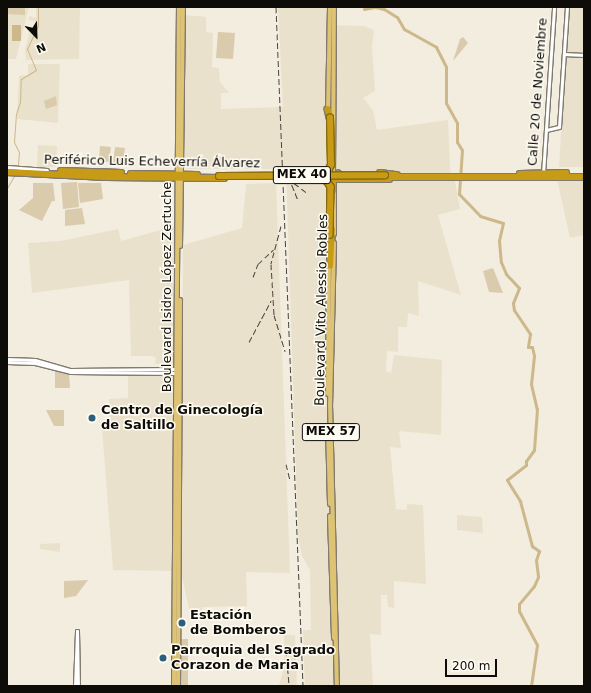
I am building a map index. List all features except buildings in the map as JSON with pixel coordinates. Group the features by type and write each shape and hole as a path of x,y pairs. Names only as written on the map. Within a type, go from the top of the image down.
{"highway":[{"path":"327,170 326,173 331,166 330,118 328,109"},
{"name":"Periférico Luis Echeverría Álvarez","path":"7,171 48,172 76,176 106,177 218,177 327,170 403,178 455,176"},
{"path":"327,170 340,176 403,178"},
{"path":"327,170 333,178 330,268"},
{"path":"327,170 328,181 331,187 330,268"},
{"name":"Periférico Luis Echeverría Álvarez","path":"48,172 58,171 179,177"},
{"path":"58,171 76,176"},
{"name":"Periférico Luis Echeverría Álvarez","path":"543,176 584,173"},
{"path":"106,177 120,174"},
{"path":"333,178 340,176 397,175"},
{"name":"Periférico Luis Echeverría Álvarez","path":"385,176 584,177"}],"main road":[{"name":"Boulevard Isidro López Zertuche","path":"174,686 179,371 179,7"},
{"name":"Boulevard Isidro López Zertuche","path":"179,177 183,7"},
{"name":"Boulevard Vito Alessio Robles","path":"330,7 327,170 330,268 329,356 331,508 336,686"},
{"name":"Boulevard Vito Alessio Robles","path":"327,170 335,51 334,7"},
{"path":"330,21 334,34"},
{"path":"329,35 332,36 335,51 329,51"},
{"name":"Boulevard Vito Alessio Robles","path":"329,356 333,178"},
{"name":"Boulevard Isidro López Zertuche","path":"177,524 178,686"}],"street":[{"name":"Calle 20 de Noviembre","path":"543,176 554,7"},
{"path":"546,130 558,129 567,7"},
{"path":"564,54 584,56"},
{"path":"7,361 35,360 70,370 179,371"},
{"path":"76,686 77,631 76,686"}],"shaded area":[{"path":"7,7 29,7 16,59 7,59"},
{"path":"7,7 25,7 25,15 7,14"},
{"path":"36,7 80,7 79,59 26,60 25,50 29,34 36,25 35,21 28,20 29,16 36,18"},
{"path":"278,7 329,7 329,25 364,26 374,30 372,47 375,91 363,98 373,110 377,130 448,120 450,168 452,180 455,181 460,209 438,215 461,295 418,281 419,316 408,313 407,327 398,327 398,352 387,351 386,371 391,373 394,355 442,360 441,435 399,431 401,448 390,447 396,509 407,510 407,504 423,505 426,584 394,581 394,608 388,607 387,595 381,595 381,635 370,634 373,686 305,686 303,630 311,630 310,570 302,556 298,536 286,169 186,169 184,167 185,15 206,17 206,32 213,33 212,67 219,68 220,82 229,93 221,93 221,109 283,107"},
{"path":"569,7 584,7 584,167 559,167"},
{"path":"12,25 21,25 21,41 12,41"},
{"path":"218,32 235,33 233,59 216,58"},
{"path":"463,37 468,43 453,61 460,39"},
{"path":"28,64 60,64 58,123 17,119 19,76 28,75"},
{"path":"56,96 57,105 46,109 44,101"},
{"path":"38,145 57,146 56,167 37,167"},
{"path":"100,146 111,147 109,162 99,161"},
{"path":"115,147 125,148 123,164 113,163"},
{"path":"557,179 584,179 584,235 570,238"},
{"path":"77,182 79,207 63,209 61,183"},
{"path":"33,183 53,183 55,201 52,201 42,221 19,210 33,198"},
{"path":"78,183 101,183 103,199 80,203"},
{"path":"276,183 290,573 246,572 247,606 203,607 202,610 189,609 181,572 183,245 242,228 246,184"},
{"path":"82,208 85,224 65,226 65,210"},
{"path":"175,226 173,571 113,570 102,428 108,428 110,424 109,399 128,398 128,374 160,373 160,364 155,364 156,358 152,356 131,356 129,280 32,293 28,243 61,241 118,229 121,241"},
{"path":"493,268 503,293 489,292 483,271"},
{"path":"55,371 69,373 70,388 55,388"},
{"path":"46,410 64,410 64,426 54,426"},
{"path":"457,515 482,517 483,533 457,530"},
{"path":"60,543 60,552 40,549 40,544"},
{"path":"88,580 76,596 64,598 64,581"},
{"path":"284,635 295,635 297,686 276,686 279,685 284,667"},
{"path":"181,639 188,639 188,686 179,686"}],"waterway":[{"path":"18,165 19,152 14,142 16,114 20,102 21,79 36,70 27,49 38,25 38,7"},
{"path":"364,9 375,7 384,9 397,17 404,29 436,47 446,67 446,103 457,123 457,142 462,150 459,194 480,216 503,223 499,241 501,262 506,274 519,288 513,303 514,310 530,334 528,347 532,347 534,356 531,384 537,409 534,450 526,461 526,465 507,480 520,501 532,546 539,551 536,560 538,577 534,586 519,604 519,611 537,645 531,686"},
{"path":"7,188 14,176"}],"railway":[{"path":"276,7 303,686"},
{"path":"285,168 298,200"},
{"path":"294,183 306,192"},
{"path":"281,226 271,264 274,315 285,351"},
{"path":"253,277 258,264 273,250"},
{"path":"249,342 271,301"},
{"path":"286,464 290,480"},
{"path":"286,650 289,686"}],"place":[{"name":"Centro de Ginecología de Saltillo","path":"92,418"},
{"name":"Estación de Bomberos","path":"182,623"},
{"name":"Parroquia del Sagrado Corazon de Maria","path":"163,658"}]}
